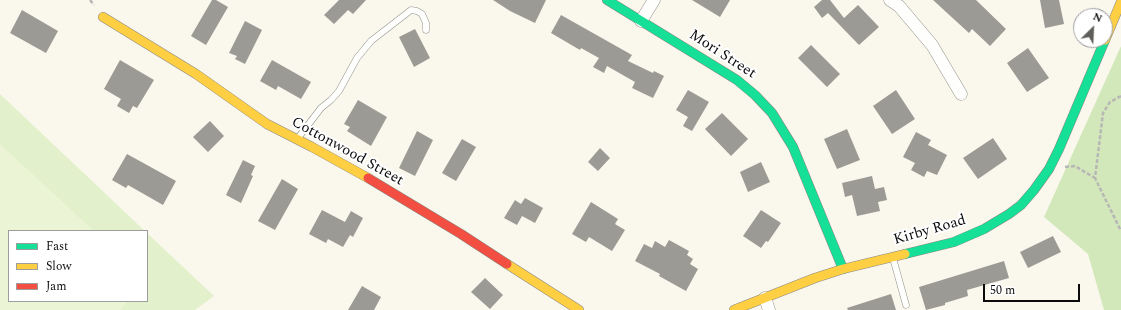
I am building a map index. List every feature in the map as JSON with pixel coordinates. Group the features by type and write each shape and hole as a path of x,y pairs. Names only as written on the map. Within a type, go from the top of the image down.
{"street":[{"name":"Mori Street","path":"607,0 737,80 755,95 772,113 793,147 843,269"},
{"path":"641,21 654,0"},
{"path":"890,0 899,6 932,45 961,94"},
{"name":"Kirby Road","path":"1113,21 1121,2"},
{"name":"Cottonwood Street","path":"103,17 196,74 267,124 297,139 448,226 579,310"},
{"name":"Kirby Road","path":"734,310 843,269 954,242 989,226 1010,214 1021,205 1034,190 1049,169 1102,48"},
{"path":"765,298 769,310"}],"lane":[{"path":"297,139 320,108 331,100 339,91 357,58 371,41 411,10 422,14 426,23 426,30"},
{"path":"892,257 906,305"}],"path":[{"path":"90,0 95,6"},
{"path":"1095,178 1103,113 1110,102 1121,96"},
{"path":"1049,169 1075,166 1095,178 1121,231"}],"green space":[{"path":"1121,46 1121,310 1104,310 1088,254 1044,217"},
{"path":"0,94 144,230 8,230 8,302 148,302 148,234 214,296 195,310 0,310"},
{"path":"0,144 93,230 8,230 8,302 127,302 120,310 0,310"}],"building":[{"path":"212,0 216,0 228,7 206,45 191,36"},
{"path":"339,0 366,0 353,14 348,10 334,24 324,15"},
{"path":"493,0 546,0 535,23 510,11"},
{"path":"692,0 730,0 720,17"},
{"path":"822,0 830,0 844,18 858,5 879,27 859,45 828,13 822,18 814,7"},
{"path":"933,0 976,0 1006,29 990,46 972,29 969,33"},
{"path":"1040,0 1059,0 1064,24 1045,28"},
{"path":"22,10 58,31 46,53 10,33"},
{"path":"561,15 632,55 628,61 653,73 654,71 664,76 653,98 632,88 635,82 607,66 604,73 593,67 599,58 581,48 580,50 551,33"},
{"path":"245,21 262,30 245,64 235,59 237,56 229,53"},
{"path":"415,29 430,58 414,67 399,37"},
{"path":"811,45 840,74 827,87 798,58"},
{"path":"1028,48 1049,78 1027,92 1007,63"},
{"path":"120,60 154,80 137,108 133,106 129,113 117,106 121,99 104,89"},
{"path":"272,60 311,82 301,99 278,86 276,90 260,81"},
{"path":"688,90 709,102 692,131 683,126 688,117 676,110"},
{"path":"896,90 915,119 892,134 873,106"},
{"path":"358,100 387,117 371,146 347,131 350,127 344,124"},
{"path":"722,113 748,139 731,156 705,129"},
{"path":"210,121 224,136 208,152 193,137"},
{"path":"847,129 860,160 837,169 824,139"},
{"path":"417,131 433,140 415,176 399,168"},
{"path":"916,132 931,140 928,145 947,155 937,175 927,171 924,177 911,170 915,163 903,157"},
{"path":"993,138 1007,159 978,179 963,158"},
{"path":"462,139 476,147 456,181 442,173"},
{"path":"600,148 610,158 598,171 588,162"},
{"path":"127,154 176,181 163,205 128,185 126,188 112,180"},
{"path":"243,160 255,166 251,175 253,176 241,203 226,195"},
{"path":"761,162 770,182 748,192 740,172"},
{"path":"872,176 875,189 884,187 887,200 878,202 880,211 857,216 852,195 845,197 842,183"},
{"path":"282,179 298,189 275,230 258,221"},
{"path":"525,198 543,208 535,223 522,216 517,225 504,218 515,200 521,204"},
{"path":"591,202 618,219 615,224 625,230 612,251 589,237 586,242 572,234"},
{"path":"322,210 345,222 351,211 363,218 353,237 350,235 343,247 328,239 326,243 309,234"},
{"path":"761,210 781,223 768,242 766,241 761,248 743,236"},
{"path":"1053,236 1061,252 1028,268 1020,252"},
{"path":"669,240 689,251 687,255 693,259 690,264 698,269 686,291 659,276 660,274 635,261 644,244 652,248 655,241 665,247"},
{"path":"1004,261 1009,278 967,290 968,296 945,303 945,305 926,310 919,287"},
{"path":"485,278 503,295 490,309 471,292"},
{"path":"362,286 381,297 374,310 348,310"},
{"path":"891,294 896,310 848,310 847,308"}],"traffic: fast":[{"path":"607,0 737,80 755,95 772,113 793,147 843,269"},
{"path":"905,254 954,242 984,229 1021,205 1049,169 1102,48"}],"traffic: slow":[{"path":"1113,21 1121,2"},
{"path":"103,17 196,74 267,124 368,178"},
{"path":"734,310 815,278 843,269 905,254"},
{"path":"507,264 579,310"}],"traffic: jam":[{"path":"368,178 461,234 507,264"}]}
